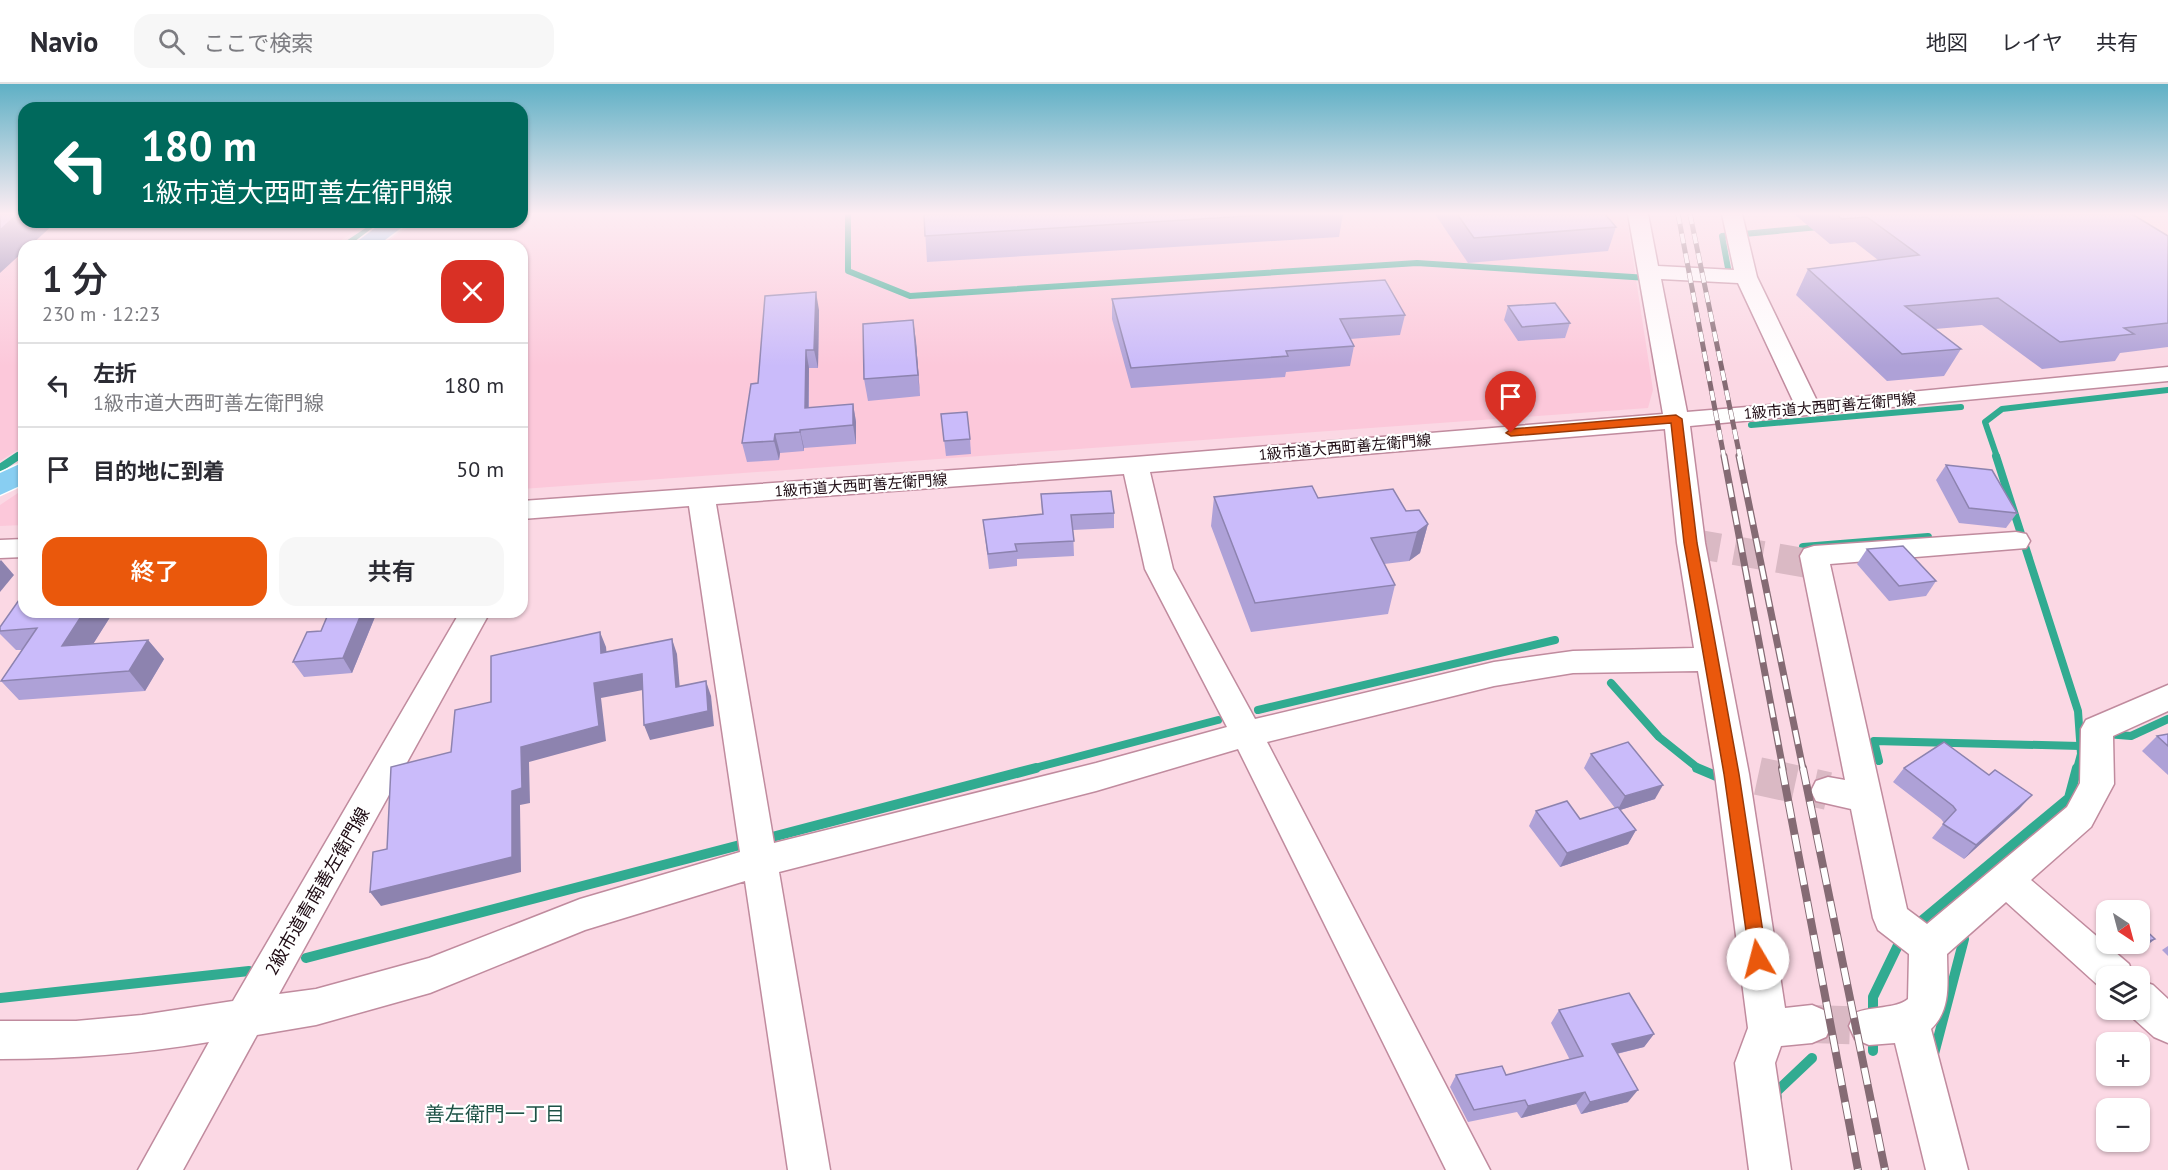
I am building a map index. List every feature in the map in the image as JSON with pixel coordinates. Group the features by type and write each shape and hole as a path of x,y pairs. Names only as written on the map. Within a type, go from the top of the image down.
{"main road":[{"path":"0,486 18,475"}],"street":[{"path":"1647,265 1676,419 1691,543 1711,659 1745,775 1768,1028 1755,1064 1770,1170"},
{"path":"1743,265 1746,278 1809,409"},
{"path":"1648,272 1746,278"},
{"name":"1級市道大西町善左衛門線","path":"528,516 701,497 1135,465 1809,409 2168,374"},
{"path":"1135,465 1159,569 1247,734 1469,1170"},
{"path":"701,497 809,1170"},
{"path":"1928,947 1891,918 1814,556 2016,541"},
{"path":"0,549 18,548"},
{"name":"2級市道青南善左衛門線","path":"159,1170 472,618"},
{"path":"0,1040 76,1040 142,1034 316,1007 430,975 580,915 761,861 1096,777 1247,734 1494,674 1573,662 1711,659"},
{"path":"1869,1026 1910,1023 1927,1007 1928,947 2079,817 2097,784 2097,729 2168,697"},
{"path":"1828,791 1866,798"},
{"path":"2006,880 2104,966"},
{"path":"2150,1008 2168,1024"},
{"path":"1910,1023 1947,1170"},
{"path":"1768,1028 1812,1024"}],"shaded area":[{"path":"0,265 18,265 18,450 0,461"},
{"path":"528,265 1634,265 1653,390 1648,408 528,489"},
{"path":"18,493 18,525 0,526 0,505"}],"building":[{"path":"1842,265 2168,265 2168,323 2124,328 2134,334 2060,342 1998,298 1905,306 1961,349 1902,354 1808,269"},
{"path":"1385,280 1405,315 1340,319 1354,346 1286,351 1288,356 1131,368 1112,299"},
{"path":"816,292 814,350 806,350 805,408 853,404 853,425 775,434 774,441 742,443 751,384 758,383 765,296"},
{"path":"1555,303 1570,323 1522,327 1508,306"},
{"path":"913,320 918,375 864,379 863,324"},
{"path":"967,412 970,439 944,441 941,414"},
{"path":"1946,465 1992,470 2017,513 1969,508"},
{"path":"1312,486 1318,498 1393,489 1406,511 1419,510 1428,524 1417,532 1371,538 1395,585 1255,603 1214,497"},
{"path":"1111,491 1114,513 1071,515 1074,541 1015,544 1017,551 988,554 983,520 1043,514 1041,494"},
{"path":"1903,546 1936,581 1899,586 1867,549"},
{"path":"18,601 18,618 80,618 62,646 148,640 129,671 1,681 37,628 0,631 0,627"},
{"path":"326,618 360,618 343,658 293,662 307,632 321,631"},
{"path":"600,632 601,653 672,639 676,687 706,681 708,711 644,725 642,674 594,683 599,726 521,747 522,788 512,791 512,857 370,892 373,852 387,849 391,767 451,752 455,710 491,702 491,656"},
{"path":"2168,734 2168,746 2157,736"},
{"path":"1628,742 1663,785 1625,796 1591,754"},
{"path":"1944,742 1989,775 1995,770 2032,795 1976,845 1943,824 1956,810 1953,806 1904,768"},
{"path":"1567,801 1580,819 1618,807 1636,830 1567,853 1536,811"},
{"path":"1629,993 1654,1034 1612,1044 1638,1090 1590,1102 1585,1092 1528,1106 1525,1100 1474,1110 1456,1075 1502,1066 1506,1075 1583,1056 1559,1010"}],"waterway":[{"path":"848,265 848,271 910,296 1391,265"},
{"path":"1443,265 1648,278"},
{"path":"1727,265 1730,279"},
{"path":"1997,457 1985,422 2002,409 2168,390"},
{"path":"1751,425 1961,407"},
{"path":"0,468 18,456"},
{"path":"1996,456 2078,711 2081,754 2077,769"},
{"path":"1803,547 1928,537"},
{"path":"1258,710 1555,640"},
{"path":"1611,683 1659,737 1699,769"},
{"path":"2106,734 2131,736 2168,719"},
{"path":"1031,769 1218,720"},
{"path":"1879,761 1874,741 2080,746"},
{"path":"772,837 1036,768"},
{"path":"1914,927 2069,798 2077,768"},
{"path":"1699,769 1716,776"},
{"path":"306,958 740,845"},
{"path":"1873,1019 1873,997 1902,937"},
{"path":"1934,1054 1964,939"},
{"path":"0,998 249,971"},
{"path":"1873,1035 1873,1051"},
{"path":"1777,1099 1776,1092 1812,1058"}],"tunnel":[{"path":"1691,543 1817,565"},
{"path":"1758,776 1828,791"},
{"path":"1812,1024 1869,1026"}],"railway":[{"path":"1688,265 1724,457"},
{"path":"1700,265 1740,457"},
{"path":"1724,456 1783,769"},
{"path":"1739,456 1803,769"},
{"path":"1782,768 1858,1170"},
{"path":"1803,768 1885,1170"}],"district":[{"name":"善左衛門一丁目","path":"495,1114"}],"route":[{"path":"1511,433 1676,419 1691,543 1732,774 1758,959"}]}
